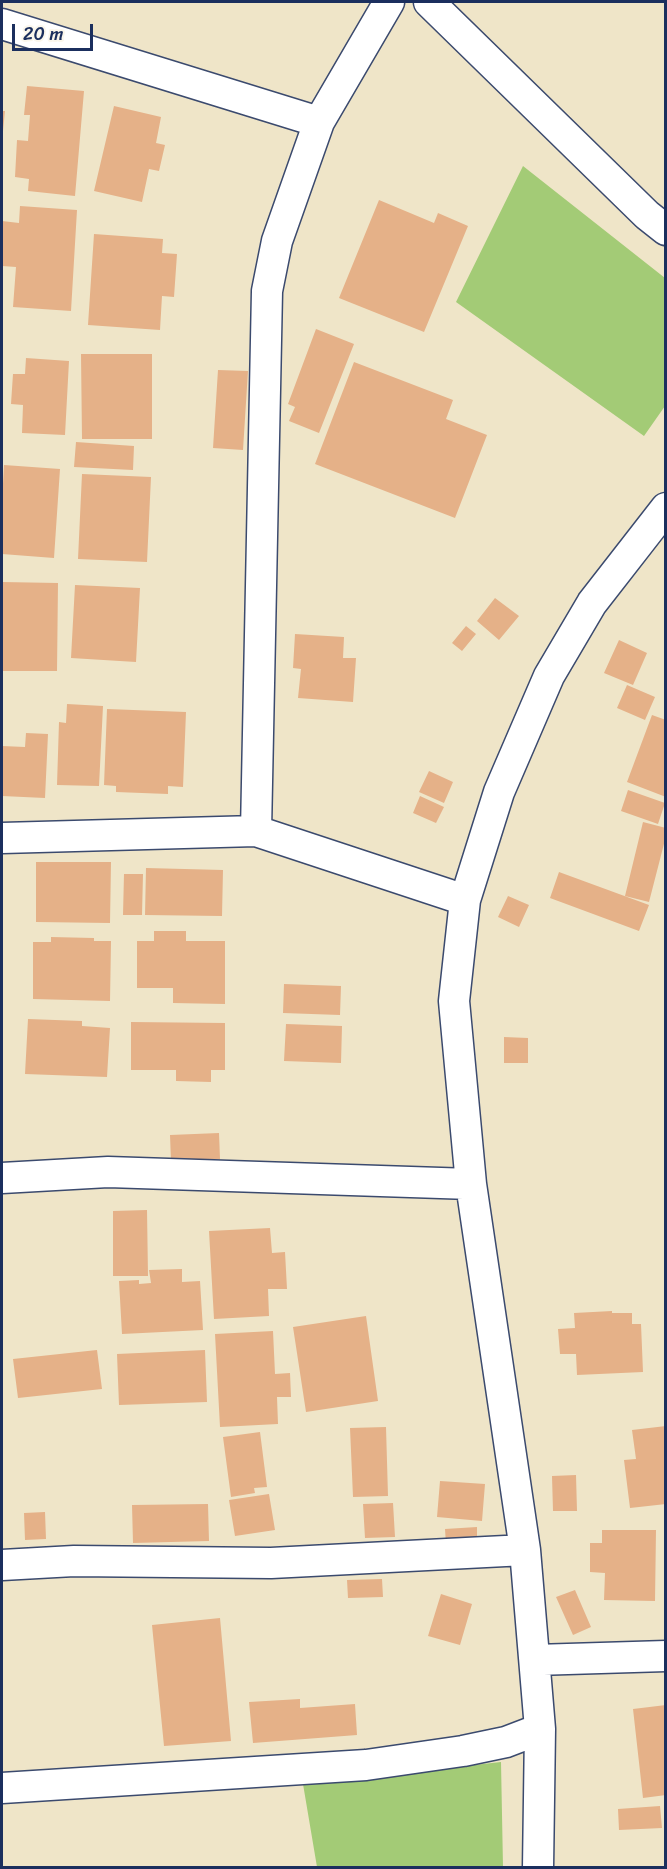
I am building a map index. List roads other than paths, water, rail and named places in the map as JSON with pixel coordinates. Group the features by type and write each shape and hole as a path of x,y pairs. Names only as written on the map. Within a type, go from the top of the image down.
{"street":[{"path":"256,831 267,291 277,241 319,122 389,2"},
{"path":"429,2 647,215 666,230"},
{"path":"2,24 319,122"},
{"path":"538,1868 540,1729 525,1550 471,1184 454,1001 465,900 499,792 549,676 592,603 666,508"},
{"path":"2,838 256,831 465,900"},
{"path":"2,1178 108,1172 471,1184"},
{"path":"2,1565 74,1561 271,1563 525,1550"},
{"path":"535,1660 666,1656"},
{"path":"2,1788 366,1765 464,1751 506,1742 540,1729"}]}
